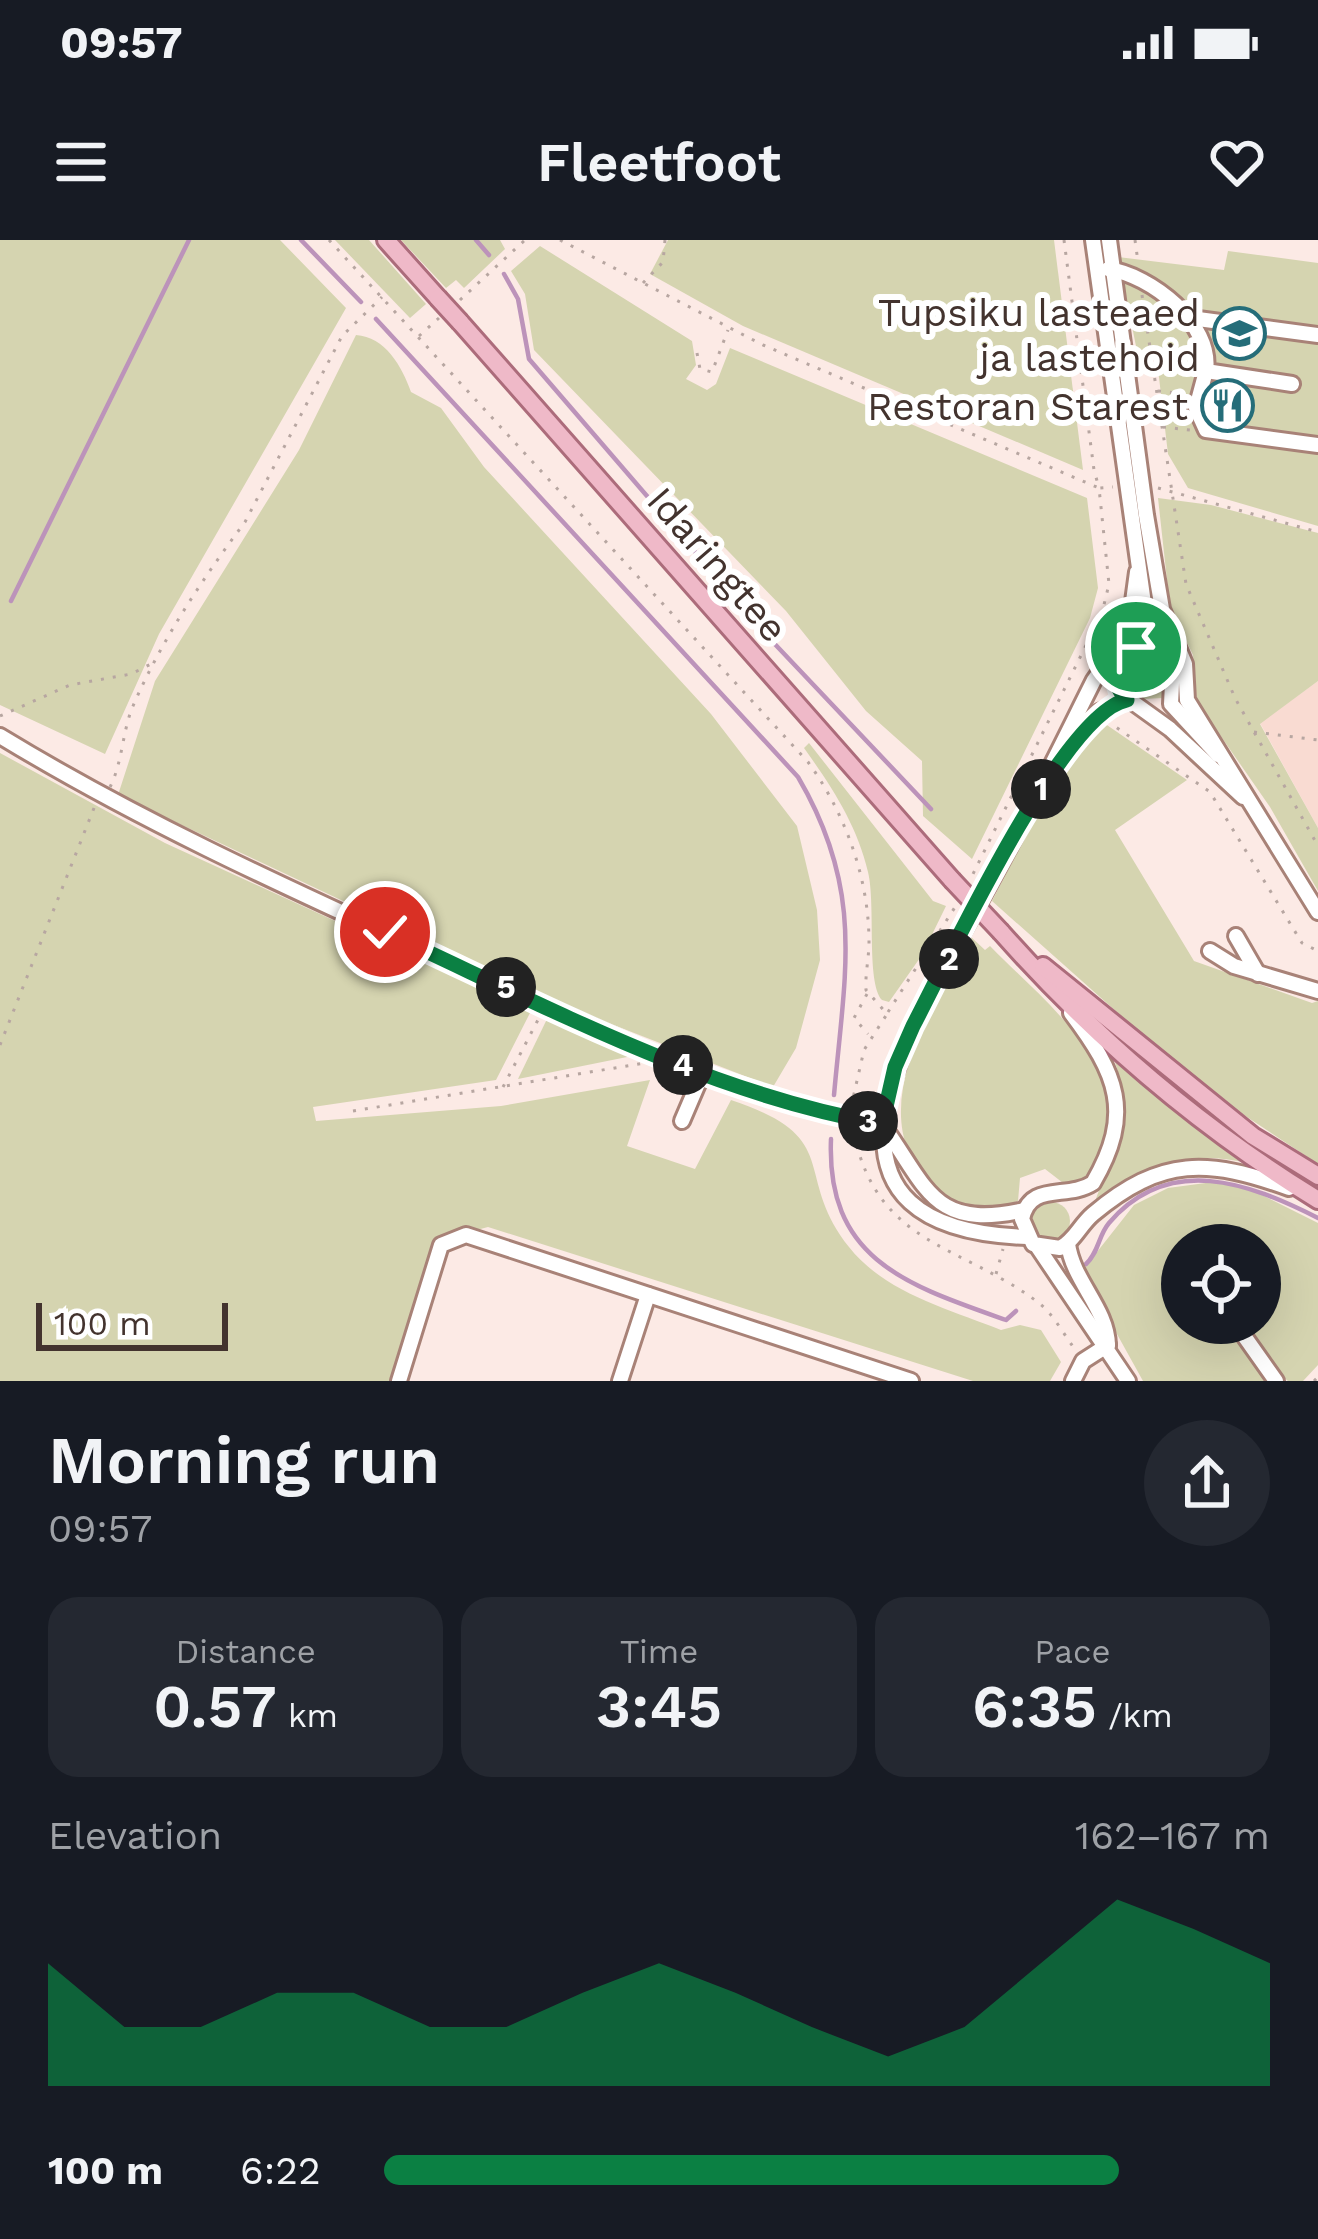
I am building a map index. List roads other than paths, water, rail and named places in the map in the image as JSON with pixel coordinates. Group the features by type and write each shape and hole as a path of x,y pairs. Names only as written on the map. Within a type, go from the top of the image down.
{"main road":[{"name":"Idaringtee","path":"386,240 961,881 1059,998 1215,1131 1314,1198"},
{"name":"Idaringtee","path":"1001,932 1235,1122 1318,1177"}],"street":[{"path":"1093,240 1105,269 1162,609 1185,664 1185,686 1196,716 1317,909"},
{"path":"1109,240 1105,269 1137,572 1147,625 1142,640 1118,665 1116,680 1133,704 1251,805"},
{"path":"1105,269 1139,278 1165,295 1206,344 1206,371 1196,416 1206,430 1318,446"},
{"path":"1183,317 1318,335"},
{"path":"1206,371 1292,383"},
{"path":"1137,572 1132,619 1094,680 1057,760 913,1026 895,1067 882,1124 882,1147 903,1192 949,1226 1031,1241 1051,1250 1068,1244 1078,1228 1139,1181 1173,1168 1237,1169 1314,1198"},
{"path":"1117,646 1142,640 1166,650 1173,663 1171,704"},
{"path":"1171,704 1185,686"},
{"path":"1057,760 1099,712 1133,704 1171,704 1231,766"},
{"path":"0,736 102,798 664,1057 850,1118 882,1124 916,1182 943,1206 971,1216 1024,1210 1036,1195 1065,1195 1094,1183 1112,1148 1118,1112 1112,1076 1059,998"},
{"path":"1236,936 1258,974"},
{"path":"1210,951 1258,974 1318,991"},
{"path":"682,1121 703,1072"},
{"path":"1065,1195 1078,1210 1078,1228"},
{"path":"1024,1210 1031,1241 1108,1345 1128,1381"},
{"path":"399,1381 441,1245 466,1235 910,1381"},
{"path":"1068,1244 1074,1269 1107,1328 1108,1345"},
{"path":"620,1381 648,1295"},
{"path":"1250,1344 1276,1381"},
{"path":"1072,1381 1083,1361 1108,1345"}],"waterway":[{"path":"11,601 189,240"},
{"path":"301,240 361,302"},
{"path":"476,240 489,255"},
{"path":"504,274 518,299 529,359 771,640 931,809"},
{"path":"376,319 798,777 819,818 842,895 845,970 834,1095"},
{"path":"831,1139 833,1180 842,1213 858,1240 880,1262 936,1294 1006,1320 1016,1311"},
{"path":"1086,1264 1109,1223 1132,1201 1183,1181 1237,1186 1318,1218"}],"place":[{"name":"Tupsiku lasteaed ja lastehoid","path":"1239,334"},
{"name":"Restoran Starest","path":"1227,406"}]}
